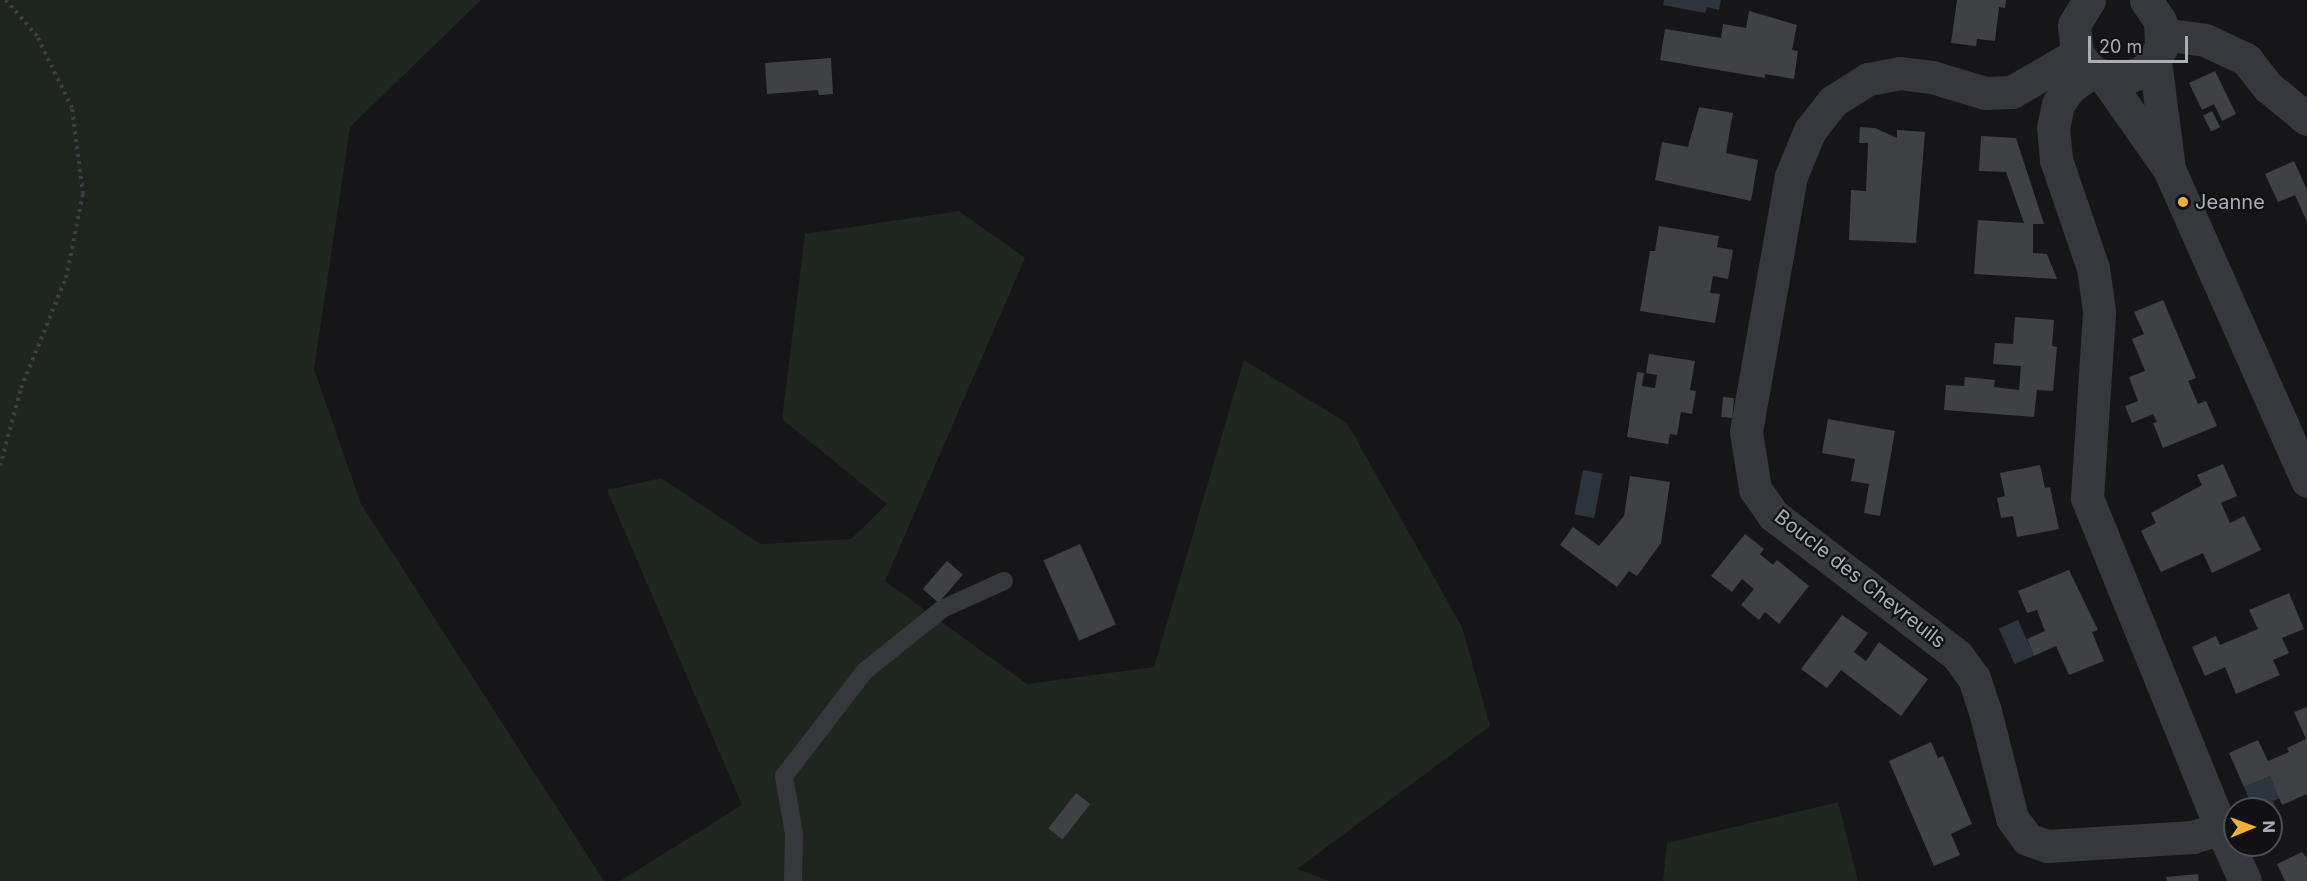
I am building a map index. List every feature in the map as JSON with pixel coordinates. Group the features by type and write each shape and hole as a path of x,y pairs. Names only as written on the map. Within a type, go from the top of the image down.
{"street":[{"path":"2082,4 2074,25 2091,68 2169,169 2307,481"},
{"path":"2091,68 2133,77 2156,21"},
{"path":"2156,21 2226,48 2246,59 2268,87 2307,118"},
{"path":"2156,21 2169,169"},
{"path":"2091,68 2070,87 2058,104 2053,128 2056,160 2093,268 2099,311 2087,498 2221,828 2245,881"},
{"name":"Boucle des Chevreuils","path":"2091,68 2012,92 1985,93 1932,77 1900,73 1868,79 1833,101 1810,130 1791,176 1746,432 1747,458 1755,489 1773,514 1957,655 1974,678 2012,818 2027,839 2047,846 2064,846 2193,837 2221,828"}],"lane":[{"path":"793,881 794,834 784,776 865,671 942,609 1004,581"}],"path":[{"path":"0,466 21,388 66,278 83,194 72,108 37,36 6,0"}],"shaded area":[{"path":"0,0 481,0 350,127 314,369 361,504 604,881 0,881"},
{"path":"1664,0 1721,0 1719,10 1707,7 1705,13 1663,5"},
{"path":"959,211 1025,258 885,581 1027,684 1154,667 1244,360 1347,423 1462,627 1490,726 1297,869 1329,881 620,881 742,805 607,490 661,478 760,544 851,539 887,504 782,419 805,234"},
{"path":"1583,470 1603,474 1594,518 1574,514"},
{"path":"2018,620 2034,656 2015,664 1999,629"},
{"path":"2270,776 2280,797 2248,797 2244,787"},
{"path":"1838,802 1858,881 1663,881 1667,843"}],"building":[{"path":"1957,0 2006,0 2005,8 1999,7 1995,41 1977,39 1976,46 1951,43"},
{"path":"1749,11 1797,25 1792,50 1798,51 1794,79 1765,74 1765,78 1660,60 1665,29 1721,38 1723,24 1746,28"},
{"path":"831,58 833,94 819,95 818,90 767,94 765,63"},
{"path":"2215,71 2236,114 2222,121 2214,104 2202,110 2189,83"},
{"path":"1699,107 1733,113 1726,153 1758,160 1751,201 1655,180 1662,142 1688,147"},
{"path":"2212,111 2220,127 2211,132 2203,116"},
{"path":"1860,127 1875,128 1897,138 1897,130 1925,132 1916,243 1849,240 1851,190 1866,191 1868,143 1859,143"},
{"path":"1981,136 2016,138 2044,224 2033,224 2033,253 2047,254 2057,279 1974,274 1978,220 2024,223 2006,172 1979,171"},
{"path":"2294,161 2307,190 2307,222 2295,195 2278,202 2265,174"},
{"path":"1659,226 1719,236 1717,247 1733,250 1728,279 1713,276 1710,293 1720,294 1715,323 1640,311 1650,251 1655,251"},
{"path":"2163,300 2196,378 2188,381 2198,404 2206,401 2217,426 2163,448 2153,423 2157,422 2153,414 2132,423 2125,406 2138,401 2129,377 2145,371 2132,339 2144,334 2134,312"},
{"path":"2015,317 2054,320 2052,346 2057,347 2053,391 2037,390 2034,417 1944,410 1946,385 1964,386 1965,377 1995,380 1994,387 2019,390 2021,366 1993,364 1995,343 2013,344"},
{"path":"1649,354 1695,361 1690,390 1696,391 1692,414 1681,412 1677,435 1670,434 1668,444 1627,437 1637,372 1644,373 1642,386 1655,388 1657,375 1646,373"},
{"path":"1723,397 1734,398 1732,418 1721,417"},
{"path":"1828,419 1895,431 1880,516 1864,513 1869,484 1851,481 1855,459 1822,453"},
{"path":"2223,464 2237,496 2221,503 2230,523 2244,516 2261,550 2212,573 2203,553 2161,572 2141,531 2156,523 2151,513 2202,485 2197,475"},
{"path":"2040,465 2045,488 2050,487 2059,529 2017,537 2013,516 2001,518 1997,498 2005,496 2000,473"},
{"path":"1630,476 1670,482 1661,543 1637,576 1629,571 1617,587 1560,545 1573,527 1599,546 1624,516"},
{"path":"1745,534 1764,549 1760,554 1773,565 1777,560 1809,586 1779,624 1765,612 1759,620 1741,605 1754,589 1742,579 1732,592 1711,576"},
{"path":"1080,544 1116,624 1079,641 1043,560"},
{"path":"947,561 963,575 939,603 923,589"},
{"path":"2069,570 2098,630 2092,632 2104,661 2069,675 2056,646 2034,656 2027,639 2045,631 2037,610 2027,613 2018,591"},
{"path":"2289,593 2304,629 2282,638 2289,653 2273,660 2280,675 2236,694 2225,667 2205,676 2192,647 2216,636 2220,645 2258,629 2249,610"},
{"path":"1842,615 1868,633 1854,652 1866,661 1879,642 1928,679 1901,716 1841,670 1827,688 1801,669"},
{"path":"2307,707 2307,794 2283,805 2283,797 2279,797 2270,776 2244,787 2229,753 2258,740 2268,761 2289,752 2287,748 2306,739 2294,712"},
{"path":"1931,742 1938,758 1943,756 1972,824 1951,834 1960,855 1934,866 1889,761"},
{"path":"1076,793 1090,804 1062,840 1048,828"},
{"path":"2302,852 2307,858 2307,881 2285,881 2277,864"},
{"path":"2198,874 2199,881 2167,881 2166,877"}],"place":[{"name":"Jeanne","path":"2183,202"}]}
